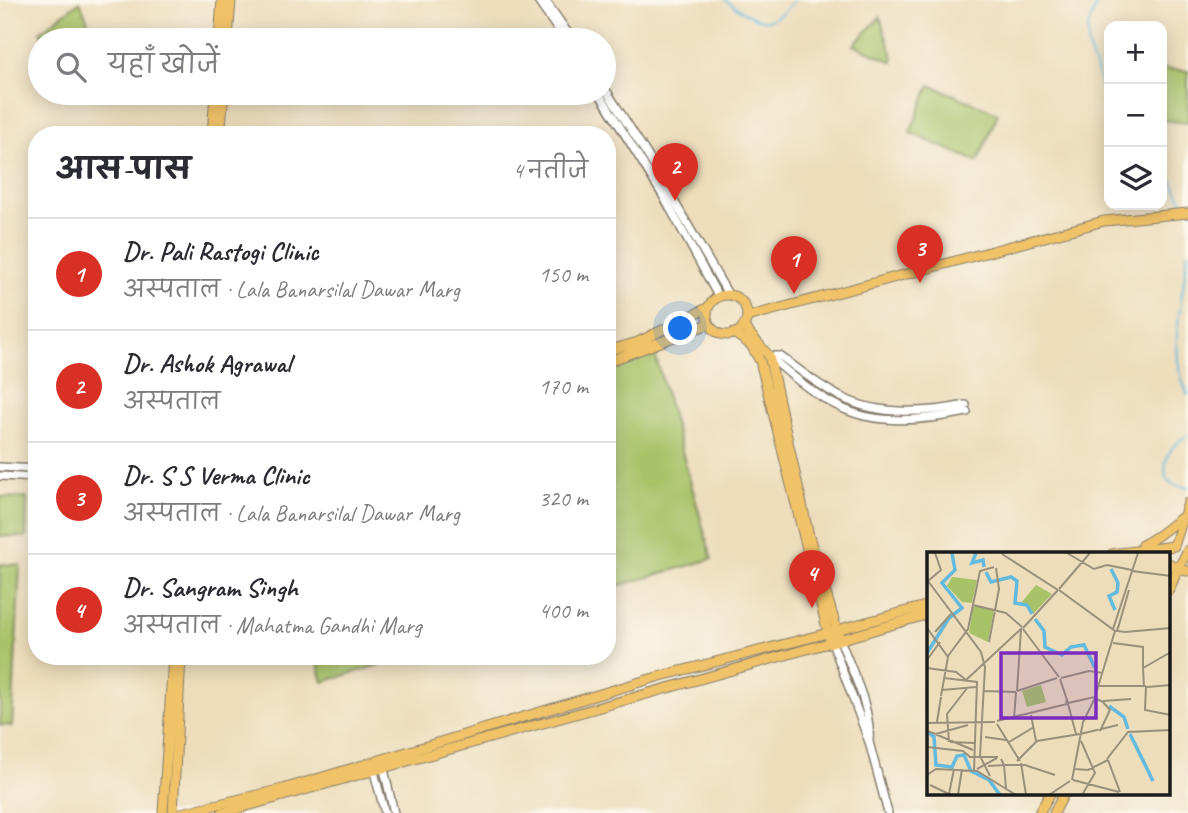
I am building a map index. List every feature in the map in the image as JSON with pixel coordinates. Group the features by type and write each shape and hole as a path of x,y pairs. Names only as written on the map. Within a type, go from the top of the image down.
{"main road":[{"path":"220,28 222,0"},
{"path":"229,28 231,0"},
{"path":"213,126 214,105"},
{"path":"221,126 223,105"},
{"path":"734,333 745,321 1104,221 1188,213"},
{"path":"616,348 638,342 708,308 722,295 742,301 745,321 769,356 834,636"},
{"path":"708,308 709,324"},
{"path":"709,324 723,334 734,333 751,345 760,361 834,636"},
{"path":"616,359 709,324"},
{"path":"1171,550 1188,503"},
{"path":"1131,550 1164,534 1170,524 1184,516"},
{"path":"1122,552 1188,552 1185,571 1173,580 1170,588"},
{"path":"222,813 379,774 927,606"},
{"path":"181,813 283,789 657,677 927,614"},
{"path":"163,813 172,665"},
{"path":"173,813 181,665"},
{"path":"1040,813 1049,796"},
{"path":"1054,813 1063,796"}],"street":[{"path":"537,0 557,28"},
{"path":"545,0 565,28"},
{"path":"606,105 722,295"},
{"path":"615,105 648,156 722,295"},
{"path":"769,356 780,356 841,398 861,406 884,410 967,409"},
{"path":"0,467 28,469"},
{"path":"0,476 28,478"},
{"path":"834,636 869,742 888,813"},
{"path":"379,774 384,813"},
{"path":"379,774 394,813"}],"green space":[{"path":"80,1 88,22 77,28 45,28"},
{"path":"880,17 893,57 893,62 854,45"},
{"path":"1167,69 1188,71 1188,123 1167,121"},
{"path":"930,85 998,113 978,162 910,133"},
{"path":"654,351 712,559 616,586 616,362"},
{"path":"0,497 27,498 26,537 0,536"},
{"path":"0,564 20,565 12,726 0,725"},
{"path":"318,665 379,665 323,682"}],"waterway":[{"path":"725,0 761,20 777,17 794,0"},
{"path":"1098,0 1088,27 1088,46 1104,93"},
{"path":"1167,176 1186,208"},
{"path":"1188,252 1177,343 1181,378 1188,395"},
{"path":"1188,435 1169,453 1165,471 1166,479 1174,485 1188,487"}],"place":[{"name":"Dr. Ashok Agrawal","path":"675,201"},
{"name":"Dr. S S Verma Clinic","path":"920,283"},
{"name":"Dr. Pali Rastogi Clinic","path":"794,294"},
{"name":"Dr. Sangram Singh","path":"812,608"}]}
